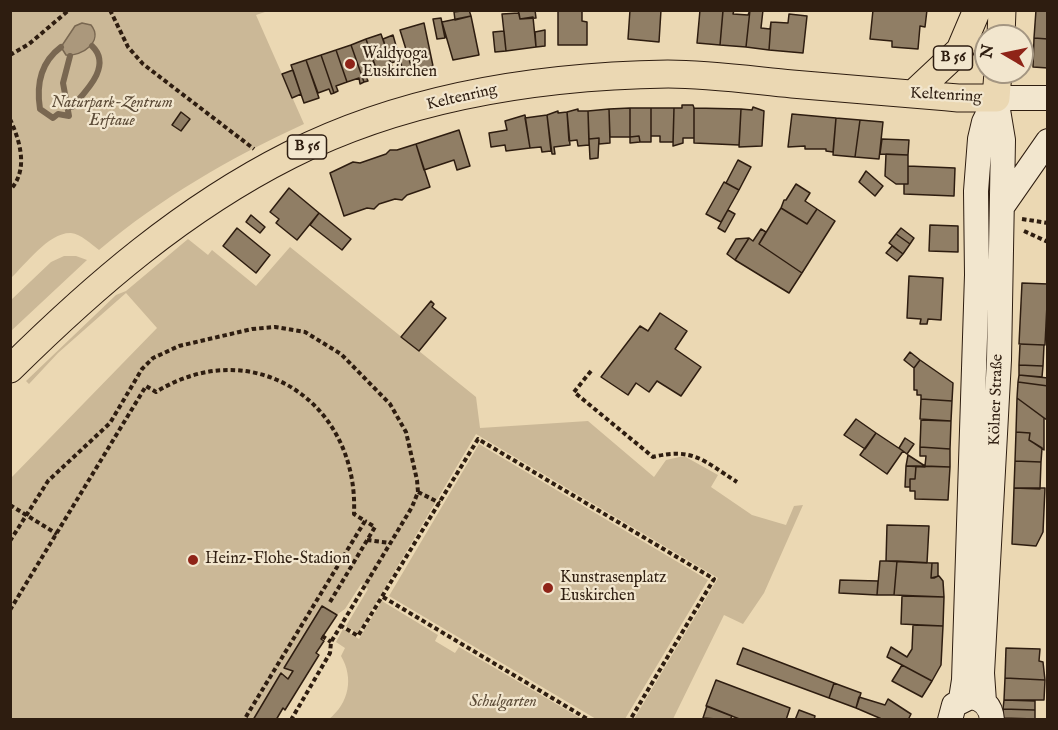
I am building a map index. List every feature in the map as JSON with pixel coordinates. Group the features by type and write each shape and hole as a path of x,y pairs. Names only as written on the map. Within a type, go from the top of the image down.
{"main road":[{"name":"B 56","path":"913,94 960,50 977,10"},
{"name":"Keltenring","path":"10,369 86,296 141,250 200,208 291,154 346,131 394,115 503,88 556,80 614,76 698,75 913,94 997,85"}],"street":[{"path":"997,85 1047,98"},
{"name":"Kölner Straße","path":"972,710 982,683 997,416 1004,140 997,85"},
{"name":"Kölner Straße","path":"972,710 965,672 977,256 976,191 980,139 997,85"},
{"path":"1002,207 1047,141"}],"path":[{"path":"10,55 29,44 69,10"},
{"path":"110,10 129,47 143,64 252,148"},
{"path":"10,119 20,142 21,157 17,181 10,190"},
{"path":"1024,231 1047,242"},
{"path":"10,541 25,514 53,475 110,423 142,369 153,358 179,346 262,328 296,330 322,340 375,385 390,404 406,432 418,492 391,543 340,625 331,642 330,654 291,720"},
{"path":"10,610 146,386 156,392 185,377 217,370 244,371 270,377 296,390 314,404 335,430 345,450 353,480 354,514 375,526 330,602"},
{"path":"591,371 574,392 652,457 672,452 686,453 737,482"},
{"path":"340,625 358,636 478,439 714,579 630,720"},
{"path":"418,492 440,502"},
{"path":"10,505 57,534"},
{"path":"244,720 365,521"},
{"path":"367,540 391,543"},
{"path":"382,597 589,720"},
{"path":"302,625 308,628"},
{"path":"322,636 331,642"},
{"path":"251,709 257,712"}],"green space":[{"name":"Naturpark-Zentrum Erftaue","path":"11,11 268,11 256,15 304,124 197,180 147,213 99,250 78,235 63,234 46,243 11,278"},
{"path":"188,239 208,255 212,250 256,286 290,247 476,397 480,428 588,421 654,477 666,460 684,456 718,475 711,487 752,515 786,525 794,506 803,505 764,593 743,624 724,615 673,719 634,719 718,578 476,434 358,633 346,626 368,589 361,584 345,609 335,616 321,639 324,641 317,653 319,655 285,710 283,709 276,719 11,720 11,478 157,328 126,293 58,353 29,384 26,381 116,295 126,291"},
{"path":"64,256 76,256 87,260 11,331 11,300 51,262"},
{"name":"Kunstrasenplatz Euskirchen","path":"479,444 708,580 625,719 596,719 389,596"},
{"name":"Schulgarten","path":"382,601 438,635 435,641 455,653 459,647 582,719 329,719 336,713 345,698 348,681 341,656 345,648 336,642 343,629 359,639"}],"shaded area":[{"path":"82,23 91,25 95,37 93,42 84,51 66,55 61,47 75,26"}],"building":[{"path":"469,10 471,16 455,20 454,12"},
{"path":"518,10 535,10 536,18 520,19"},
{"path":"558,10 582,10 582,21 587,22 587,45 558,45"},
{"path":"630,10 661,10 659,42 628,39"},
{"path":"700,10 723,11 720,45 697,43"},
{"path":"723,10 734,10 733,14 748,15 750,10 746,47 720,45"},
{"path":"750,10 763,10 761,28 770,29 771,22 769,50 746,47"},
{"path":"873,10 927,10 925,27 920,26 918,49 892,47 892,41 870,39"},
{"path":"1036,10 1048,10 1048,39 1034,38"},
{"path":"519,13 520,19 533,17 536,47 506,51 502,14"},
{"path":"789,14 807,16 803,53 769,50 771,22 788,23"},
{"path":"471,16 479,55 453,60 442,22"},
{"path":"441,18 445,38 437,39 433,19"},
{"path":"424,23 433,66 413,72 400,30"},
{"path":"545,30 545,46 536,47 535,32"},
{"path":"504,31 506,51 495,52 493,32"},
{"path":"381,34 394,72 379,77 366,39"},
{"path":"393,35 400,60 391,63 383,39"},
{"path":"1034,38 1048,39 1048,68 1034,67"},
{"path":"366,39 377,72 366,76 368,81 364,82 351,45"},
{"path":"351,45 364,82 360,84 359,78 347,82 336,50"},
{"path":"336,50 347,82 336,86 338,91 334,93 321,55"},
{"path":"407,53 413,72 404,74 399,56"},
{"path":"321,55 334,93 331,94 329,89 318,93 306,60"},
{"path":"306,60 319,98 304,103 291,65"},
{"path":"293,70 301,94 292,98 282,74"},
{"path":"682,105 693,105 694,138 683,138 683,143 673,146 674,108 682,108"},
{"path":"753,107 764,111 762,146 739,147 741,109 752,110"},
{"path":"630,108 651,108 651,142 640,142 639,136 630,137"},
{"path":"630,108 630,137 610,137 609,109"},
{"path":"651,108 674,108 673,142 660,142 660,136 651,136"},
{"path":"694,108 741,109 739,145 694,143"},
{"path":"578,109 578,111 588,111 589,145 578,146 577,140 569,141 567,112"},
{"path":"609,109 610,143 599,144 599,138 589,139 588,111"},
{"path":"558,111 558,113 567,112 570,145 554,147 555,154 552,154 547,115"},
{"path":"181,112 190,119 181,131 172,125"},
{"path":"792,114 836,118 833,152 826,151 826,149 805,149 805,146 788,147"},
{"path":"525,115 530,148 506,151 505,145 491,147 489,133 507,130 505,121"},
{"path":"547,115 551,151 542,152 541,147 530,148 525,118"},
{"path":"836,118 860,120 855,157 833,155"},
{"path":"860,120 883,122 879,159 855,157"},
{"path":"459,130 470,166 457,170 454,160 424,170 416,144"},
{"path":"639,136 640,142 630,143 630,137"},
{"path":"599,138 598,158 590,159 589,139"},
{"path":"882,139 909,140 908,155 880,154"},
{"path":"416,144 430,187 407,195 402,200 395,199 379,204 374,209 367,208 344,216 330,173 353,162 360,163 386,154 390,150"},
{"path":"886,154 908,155 908,184 896,184 885,176"},
{"path":"738,160 751,167 739,190 726,183"},
{"path":"908,166 955,168 954,196 904,194 904,184 908,184"},
{"path":"866,171 883,186 875,196 859,182"},
{"path":"724,182 739,190 721,222 706,214"},
{"path":"796,184 810,193 805,201 817,209 807,224 781,208"},
{"path":"289,188 319,213 297,240 276,223 279,219 270,212"},
{"path":"781,208 807,224 817,209 835,221 802,273 759,244"},
{"path":"728,210 735,214 725,232 718,228"},
{"path":"319,213 351,239 342,250 310,225"},
{"path":"251,215 265,227 260,233 246,222"},
{"path":"930,225 958,226 958,252 929,251"},
{"path":"237,228 270,255 256,273 223,246"},
{"path":"901,228 914,238 910,244 896,234"},
{"path":"761,229 766,232 759,244 802,273 789,293 735,260 749,238 753,241"},
{"path":"896,234 910,244 903,254 889,243"},
{"path":"749,238 735,260 727,254 736,239"},
{"path":"892,246 903,254 897,261 886,253"},
{"path":"909,276 943,278 941,320 928,319 927,324 920,324 921,319 907,318"},
{"path":"1022,283 1048,284 1045,345 1019,344"},
{"path":"431,301 434,304 432,307 446,318 419,351 401,337"},
{"path":"660,313 687,331 675,349 701,367 681,396 657,381 649,392 636,383 628,395 601,377 640,326 648,331"},
{"path":"1020,344 1044,345 1043,366 1019,365"},
{"path":"910,352 920,360 914,368 904,360"},
{"path":"920,360 953,383 952,401 921,399 921,395 917,395 917,390 914,390 914,368"},
{"path":"1019,365 1043,366 1042,377 1019,375"},
{"path":"1019,375 1048,378 1048,386 1018,382"},
{"path":"1018,382 1048,386 1047,420 1017,398"},
{"path":"1017,398 1044,418 1044,450 1029,440 1030,433 1016,432"},
{"path":"921,399 952,401 951,421 920,419"},
{"path":"856,419 876,433 865,449 844,435"},
{"path":"921,420 951,421 950,449 920,447"},
{"path":"1016,432 1030,433 1029,440 1042,448 1041,462 1015,461"},
{"path":"876,433 903,451 887,474 860,455"},
{"path":"905,438 914,444 907,454 899,448"},
{"path":"920,447 950,449 950,467 925,466 926,456 920,456"},
{"path":"908,455 925,466 925,467 906,466"},
{"path":"1015,461 1041,462 1040,489 1014,488"},
{"path":"906,466 916,466 915,479 910,479 910,487 905,487"},
{"path":"916,466 950,467 948,500 915,499 915,491 910,491 910,479 915,479"},
{"path":"1014,488 1045,488 1043,532 1036,546 1012,544"},
{"path":"887,525 929,526 927,563 886,561"},
{"path":"880,561 897,561 894,595 877,595"},
{"path":"897,561 932,563 931,578 939,576 943,581 944,597 894,595"},
{"path":"932,563 938,563 938,576 934,578 931,578"},
{"path":"840,580 878,581 877,595 839,593"},
{"path":"902,596 944,597 943,626 901,624"},
{"path":"322,606 337,615 321,639 324,641 316,653 319,655 285,710 283,708 276,720 253,720 281,673 288,679 293,671 284,668"},
{"path":"913,625 943,626 941,665 932,681 887,657 891,647 907,657 912,649"},
{"path":"743,648 834,683 829,698 737,664"},
{"path":"1006,648 1040,649 1039,661 1043,662 1045,680 1005,678"},
{"path":"902,665 932,681 922,697 892,681"},
{"path":"1005,678 1045,680 1044,700 1004,700"},
{"path":"716,680 790,708 786,720 742,720 706,706"},
{"path":"834,683 861,693 856,708 829,698"},
{"path":"859,697 885,705 888,699 911,714 908,720 884,720 856,708"},
{"path":"1004,700 1035,701 1035,710 1003,709"},
{"path":"707,706 732,716 730,720 703,718"},
{"path":"1003,709 1035,710 1035,719 1003,718"},
{"path":"799,710 815,716 814,720 795,720"}],"waterway":[{"path":"68,106 72,107 95,78 100,62 92,46"},
{"path":"61,47 49,60 40,82 40,109 53,118 58,114 69,116 63,83 70,56"}],"place":[{"name":"Waldyoga Euskirchen","path":"350,64"},
{"name":"Heinz-Flohe-Stadion","path":"193,560"},
{"name":"Kunstrasenplatz Euskirchen","path":"548,588"}]}
